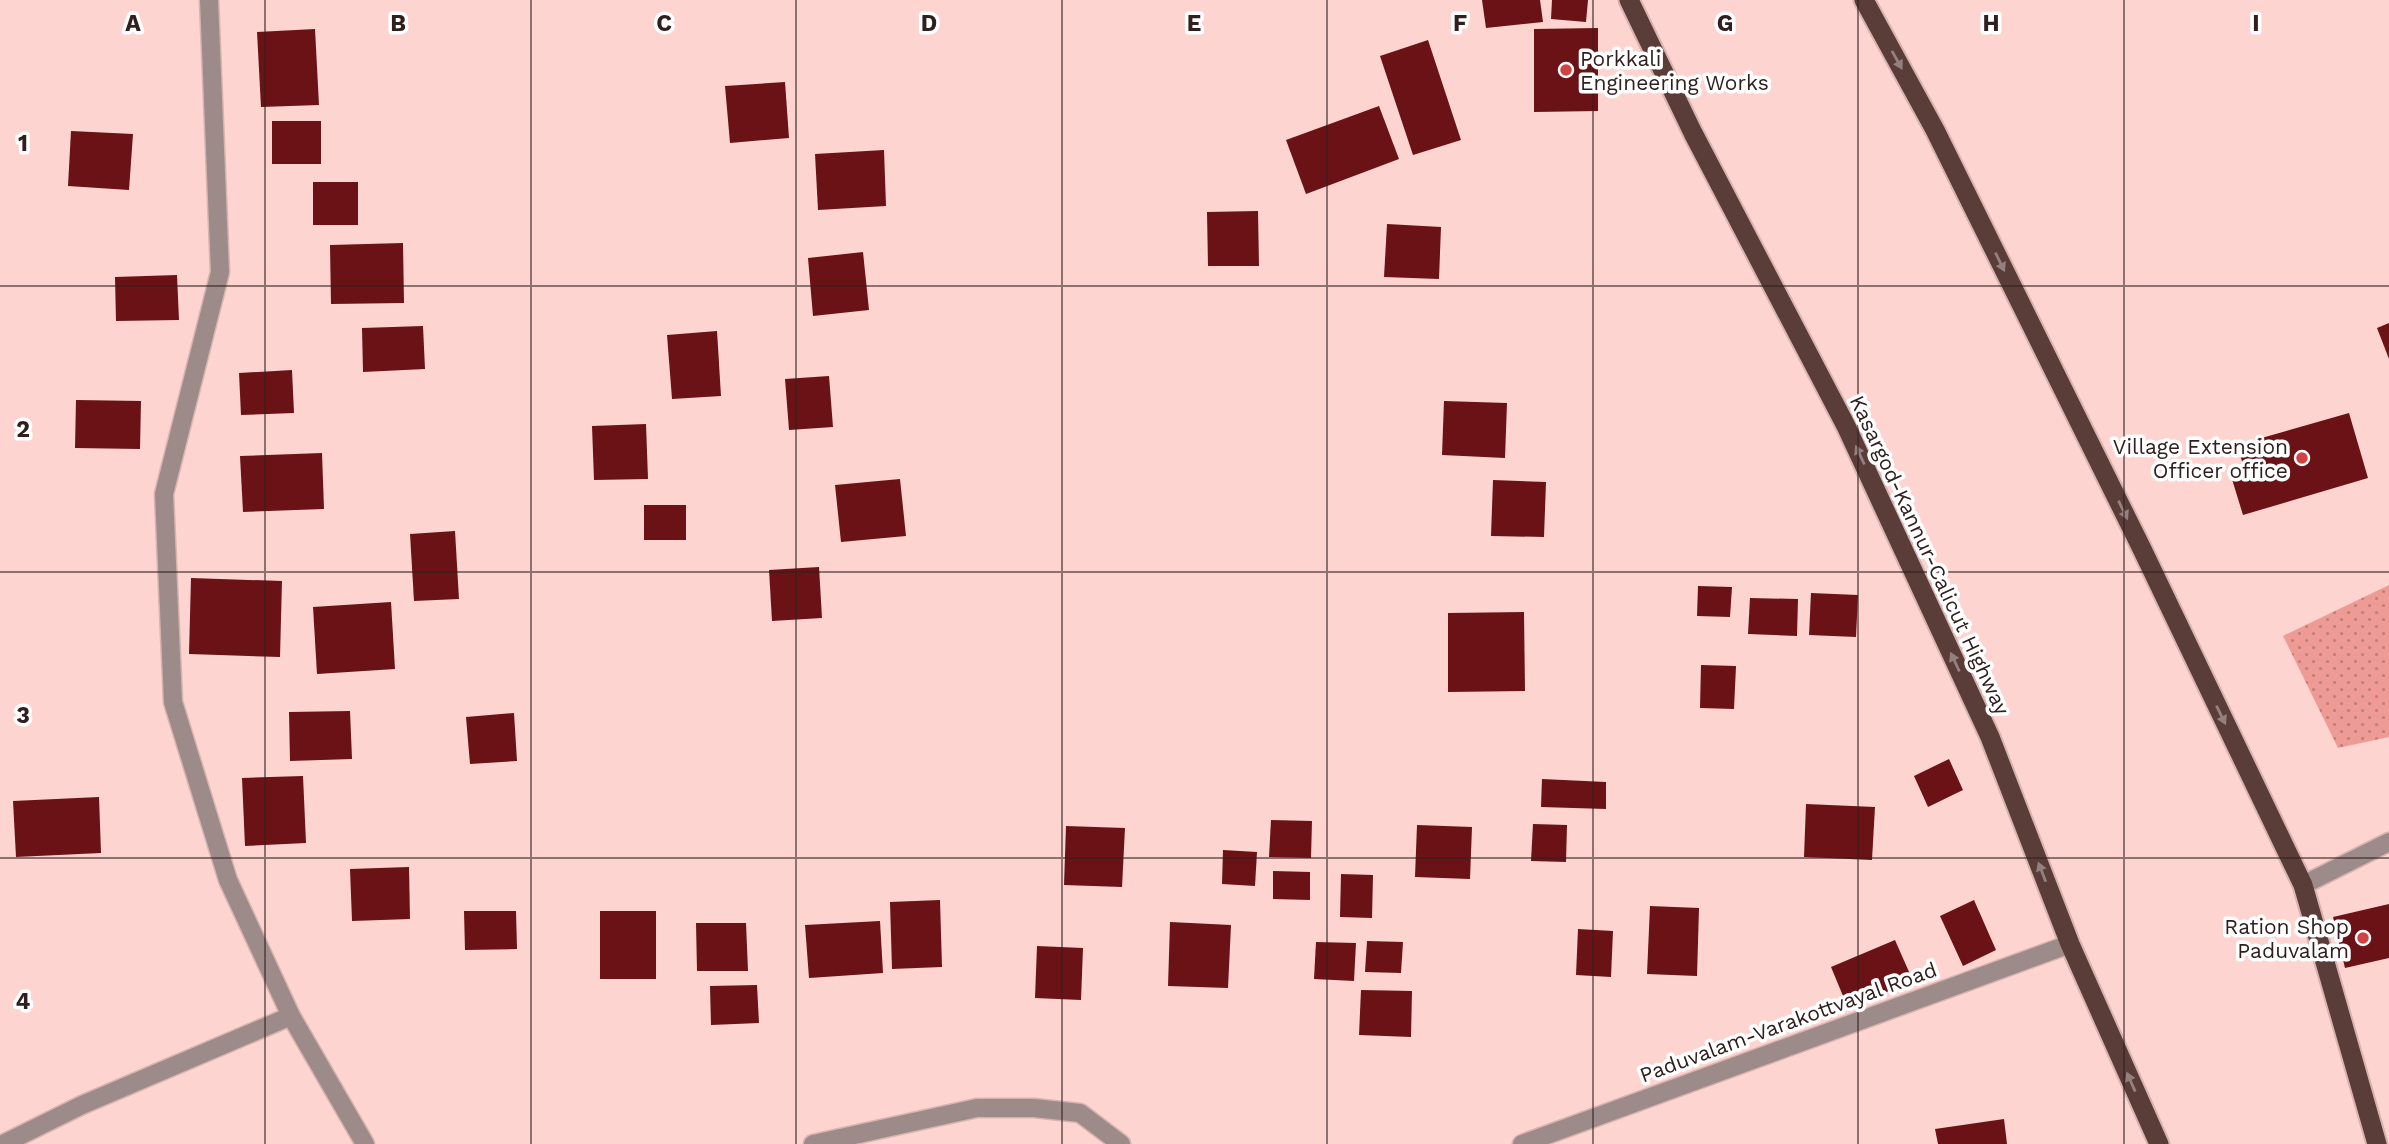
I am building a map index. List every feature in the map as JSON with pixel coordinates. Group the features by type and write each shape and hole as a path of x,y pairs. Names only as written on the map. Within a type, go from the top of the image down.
{"highway":[{"name":"Kasargod-Kannur-Calicut Highway","path":"1629,0 1693,133 1846,426 1990,737 2070,944 2159,1144"},
{"path":"1864,0 1959,179 2136,537 2303,885 2377,1144"}],"street":[{"path":"209,0 220,272 164,494 173,702 228,880 291,1016 365,1144"},
{"path":"2303,885 2389,842"},
{"name":"Paduvalam-Varakottvayal Road","path":"1522,1144 2070,944"},
{"path":"3,1144 82,1105 291,1016"},
{"path":"813,1144 977,1108 1034,1108 1080,1113 1121,1144"}],"shaded area":[{"path":"2389,585 2389,737 2338,748 2283,636"}],"building":[{"path":"1482,0 1540,0 1543,22 1486,28"},
{"path":"1552,0 1588,0 1586,22 1551,19"},
{"name":"Porkkali Engineering Works","path":"1598,28 1598,111 1534,112 1534,29"},
{"path":"315,29 319,105 261,107 257,32"},
{"path":"1428,40 1461,140 1413,155 1380,56"},
{"path":"785,82 789,138 730,143 725,86"},
{"path":"1379,106 1399,159 1306,194 1286,140"},
{"path":"272,121 321,121 321,164 272,164"},
{"path":"71,131 133,134 129,190 68,186"},
{"path":"884,150 886,206 818,210 815,154"},
{"path":"313,182 358,182 358,225 313,225"},
{"path":"1258,211 1259,266 1208,266 1207,212"},
{"path":"1387,224 1441,227 1439,279 1384,277"},
{"path":"403,243 404,303 331,304 330,245"},
{"path":"863,252 869,310 813,316 808,258"},
{"path":"177,275 179,320 116,321 115,277"},
{"path":"2389,323 2389,359 2377,328"},
{"path":"423,326 425,369 363,372 362,328"},
{"path":"717,331 721,396 672,399 667,335"},
{"path":"292,370 294,413 241,415 239,373"},
{"path":"829,376 833,427 789,430 785,379"},
{"path":"76,400 141,401 140,449 75,448"},
{"path":"1444,401 1507,403 1505,458 1442,455"},
{"name":"Village Extension Officer office","path":"2349,413 2368,478 2243,515 2231,476 2245,471 2237,445"},
{"path":"646,424 648,479 594,480 592,426"},
{"path":"322,453 324,509 243,512 240,456"},
{"path":"900,479 906,536 841,542 835,485"},
{"path":"1493,480 1546,482 1544,537 1491,536"},
{"path":"644,505 686,505 686,540 644,540"},
{"path":"455,531 459,599 414,601 410,534"},
{"path":"819,567 822,618 772,621 769,570"},
{"path":"191,578 282,581 280,657 189,654"},
{"path":"1698,586 1732,587 1730,617 1697,616"},
{"path":"1811,593 1858,595 1856,637 1809,635"},
{"path":"1750,598 1798,599 1797,636 1748,634"},
{"path":"391,602 395,669 317,674 313,607"},
{"path":"1524,612 1525,691 1448,692 1448,613"},
{"path":"1701,665 1736,666 1734,709 1700,708"},
{"path":"350,711 352,759 290,761 289,712"},
{"path":"514,713 517,761 470,764 466,717"},
{"path":"1949,759 1963,790 1928,807 1914,776"},
{"path":"303,776 306,843 245,846 242,778"},
{"path":"1542,779 1606,782 1606,809 1541,807"},
{"path":"99,797 101,853 16,857 13,801"},
{"path":"1806,804 1875,807 1872,860 1804,857"},
{"path":"1271,820 1312,821 1311,858 1269,857"},
{"path":"1533,824 1567,825 1566,862 1531,861"},
{"path":"1417,825 1472,827 1470,879 1415,877"},
{"path":"1066,826 1125,828 1122,887 1064,885"},
{"path":"1223,850 1257,852 1255,886 1222,884"},
{"path":"409,867 410,919 352,921 350,869"},
{"path":"1273,871 1310,872 1310,900 1273,899"},
{"path":"1341,874 1373,875 1372,918 1340,917"},
{"path":"940,900 942,967 892,969 890,902"},
{"path":"1974,900 1996,950 1963,966 1940,916"},
{"name":"Ration Shop Paduvalam","path":"2389,904 2389,958 2345,968 2333,917"},
{"path":"1650,906 1699,908 1697,976 1647,974"},
{"path":"464,911 516,911 517,949 465,950"},
{"path":"600,911 656,911 656,979 600,979"},
{"path":"880,921 883,973 809,978 805,925"},
{"path":"1170,922 1231,925 1228,988 1168,986"},
{"path":"696,923 746,923 748,971 697,971"},
{"path":"1578,929 1613,931 1611,977 1576,975"},
{"path":"1895,940 1913,981 1848,1008 1831,967"},
{"path":"1367,941 1403,942 1401,973 1365,972"},
{"path":"1316,942 1356,943 1354,981 1314,979"},
{"path":"1037,946 1083,948 1081,1000 1035,998"},
{"path":"757,985 759,1023 711,1025 710,986"},
{"path":"1361,990 1412,991 1411,1037 1359,1035"},
{"path":"2004,1119 2007,1144 1938,1144 1935,1129"}],"place":[{"name":"Porkkali Engineering Works","path":"1566,70"},
{"name":"Village Extension Officer office","path":"2302,458"},
{"name":"Ration Shop Paduvalam","path":"2363,938"}]}
